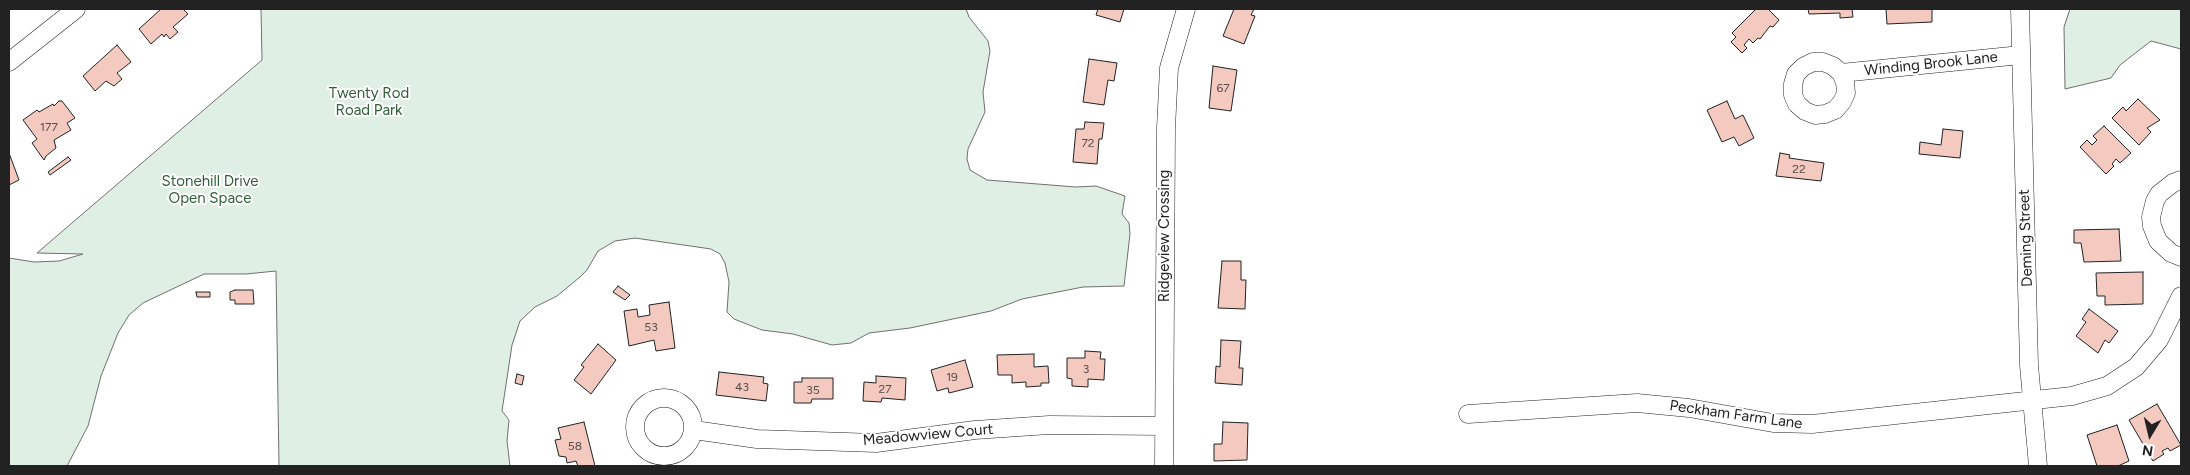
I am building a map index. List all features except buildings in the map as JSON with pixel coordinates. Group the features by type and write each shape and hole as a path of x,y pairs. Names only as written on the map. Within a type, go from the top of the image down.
{"street":[{"path":"9,62 76,9"},
{"name":"Ridgeview Crossing","path":"1164,466 1166,128 1169,68 1186,9"},
{"name":"Deming Street","path":"2020,9 2029,355 2038,466"},
{"name":"Winding Brook Lane","path":"1841,73 2021,55"},
{"path":"2181,180 2173,183 2159,194 2151,217 2152,226 2158,241 2164,248 2181,257"},
{"name":"Peckham Farm Lane","path":"1468,414 1637,403 1689,408 1773,423 1812,424 2084,394 2107,386 2127,375 2144,359 2159,340 2181,296"},
{"name":"Meadowview Court","path":"694,430 757,439 876,443 975,430 1049,425 1163,426"}],"green space":[{"path":"261,9 966,9 969,17 988,41 990,51 983,92 985,112 968,149 967,159 970,170 987,180 1076,187 1096,186 1125,196 1122,214 1129,223 1130,234 1124,286 1083,287 1022,299 991,311 910,328 869,333 851,343 832,345 793,334 762,330 734,319 727,312 729,282 725,263 720,254 711,249 635,238 615,241 598,251 587,270 580,277 557,296 535,307 520,321 512,345 502,411 509,420 507,441 510,466 279,466 276,271 246,274 204,274 143,303 129,315 118,333 101,376 88,426 67,466 9,466 9,258 34,262 59,261 83,254 37,253 262,60"},
{"path":"2070,9 2181,9 2181,49 2151,41 2120,65 2111,78 2065,89 2064,27"}],"park label":[{"name":"Twenty Rod Road Park","path":"369,102"},
{"name":"Stonehill Drive Open Space","path":"210,190"}]}
